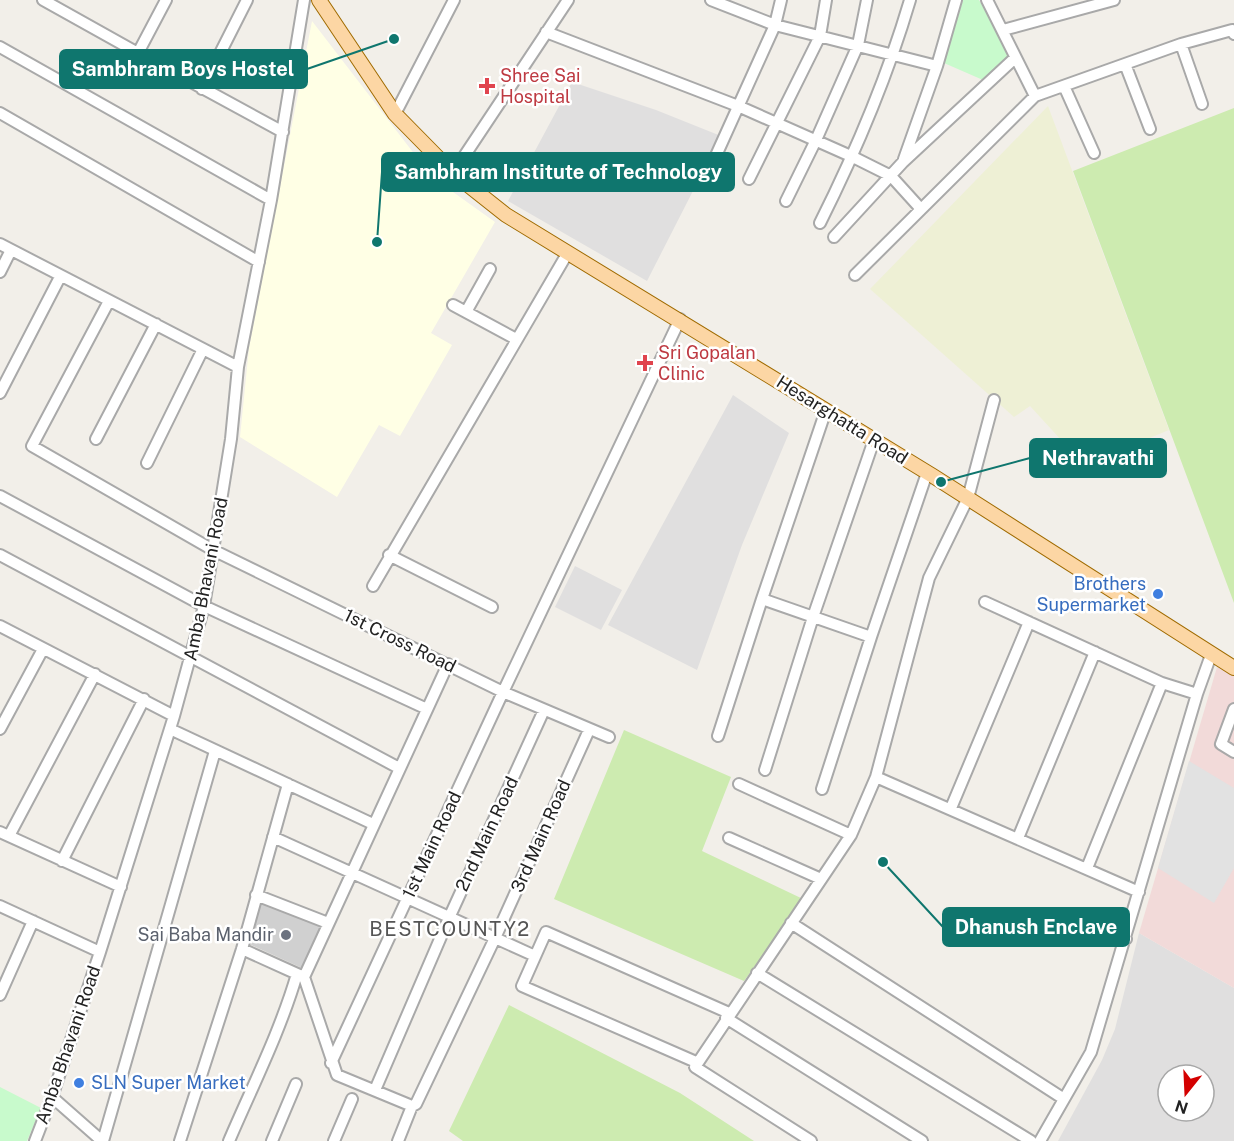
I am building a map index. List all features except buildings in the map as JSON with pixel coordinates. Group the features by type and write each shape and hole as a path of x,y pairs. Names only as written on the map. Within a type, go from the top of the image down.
{"main road":[{"name":"Hesarghatta Road","path":"319,0 395,114 453,172 506,215 567,254 680,319 927,472 1234,668"}],"street":[{"path":"43,0 283,132"},
{"path":"138,53 166,0"},
{"path":"202,88 247,0"},
{"name":"Amba Bhavani Road","path":"35,1141 52,1098 121,887 192,656 204,606 231,440 238,367 271,200 304,0"},
{"path":"395,114 454,0"},
{"path":"453,172 568,0"},
{"path":"711,0 775,25 937,66"},
{"path":"714,160 775,25 781,0"},
{"path":"749,179 820,36 826,0"},
{"path":"786,201 858,45 867,0"},
{"path":"820,223 853,157 894,55 910,0"},
{"path":"903,162 937,66 956,0"},
{"path":"987,0 1035,96"},
{"path":"1003,30 1114,0"},
{"path":"855,275 1035,96 1181,44 1232,30 1234,34"},
{"path":"546,32 738,106 853,157 891,176 920,208"},
{"path":"1181,44 1203,104"},
{"path":"0,47 271,200"},
{"path":"834,237 903,162 1015,58"},
{"path":"1125,64 1150,129"},
{"path":"1064,86 1094,153"},
{"path":"0,113 259,262"},
{"path":"0,244 238,367"},
{"path":"0,272 11,250"},
{"path":"373,586 389,555 567,254"},
{"path":"466,312 490,269"},
{"path":"0,393 60,277"},
{"name":"1st Cross Road","path":"109,301 32,446 213,550 502,692 609,737"},
{"path":"453,305 516,339"},
{"name":"1st Main Road","path":"331,1064 502,692 680,319"},
{"path":"96,439 156,324"},
{"path":"147,463 203,349"},
{"path":"811,1141 698,1071 696,1062 851,835 864,811 876,777 929,578 968,498 994,400"},
{"path":"718,736 826,410"},
{"path":"765,770 813,617 874,440"},
{"path":"822,789 927,472"},
{"path":"0,496 204,606 427,709"},
{"path":"0,555 399,768"},
{"path":"389,555 492,607"},
{"path":"762,599 871,637"},
{"path":"985,602 1162,683 1197,694"},
{"path":"951,808 1029,622"},
{"path":"0,626 174,716"},
{"path":"0,729 43,649"},
{"path":"1018,838 1095,652"},
{"path":"1040,1141 1090,1052 1126,939 1197,694 1211,655"},
{"path":"229,1141 301,975 328,924 448,664"},
{"path":"95,674 4,834 121,887"},
{"path":"1087,868 1162,683"},
{"path":"62,861 144,699"},
{"path":"1234,709 1221,744 1234,752"},
{"name":"2nd Main Road","path":"375,1090 449,918 544,710"},
{"path":"170,729 373,824"},
{"name":"3rd Main Road","path":"398,1141 495,938 589,730"},
{"path":"52,1098 103,1141 215,751"},
{"path":"876,777 1139,892"},
{"path":"180,1141 242,949 288,784"},
{"path":"739,784 851,835"},
{"path":"273,837 535,956"},
{"path":"729,838 821,879"},
{"path":"256,895 328,924"},
{"path":"0,906 100,952"},
{"path":"1083,918 1126,939"},
{"path":"0,995 33,921"},
{"path":"790,924 1064,1099"},
{"path":"696,1062 522,986 546,932 728,1015 922,1141"},
{"path":"242,949 301,975 331,1064 339,1077 414,1105"},
{"path":"757,973 1031,1141"},
{"path":"272,1141 296,1084"},
{"path":"334,1141 352,1098"}],"shaded area":[{"path":"312,21 432,177 495,222 431,333 452,345 400,436 379,425 337,497 240,437 249,348"},
{"path":"572,82 656,110 721,136 647,281 508,201"},
{"path":"1048,106 1169,430 1084,465 1030,406 1014,417 870,289"},
{"path":"733,395 789,433 742,545 697,670 608,625"},
{"path":"575,566 622,590 601,630 555,607"},
{"path":"1217,667 1234,676 1234,988 1139,933"},
{"path":"1189,761 1234,788 1234,868 1214,903 1158,868"},
{"name":"Sai Baba Mandir","path":"261,899 322,924 304,969 251,945"},
{"path":"1139,933 1234,988 1234,1141 1058,1141 1102,1060 1115,1029"}],"green space":[{"path":"963,0 979,0 1010,55 983,80 944,63"},
{"path":"1234,108 1234,603 1073,171"},
{"path":"624,730 731,777 702,851 803,899 744,981 554,899"},
{"path":"509,1005 680,1093 754,1141 463,1141 449,1131"},
{"path":"0,1087 41,1108 27,1141 0,1141"}],"place":[{"name":"Sambhram Boys Hostel","path":"394,39"},
{"name":"Shree Sai Hospital","path":"487,86"},
{"name":"Sambhram Institute of Technology","path":"377,242"},
{"name":"Sri Gopalan Clinic","path":"645,363"},
{"name":"Nethravathi","path":"941,482"},
{"name":"Brothers Supermarket","path":"1158,594"},
{"name":"Dhanush Enclave","path":"883,862"},
{"name":"Sai Baba Mandir","path":"286,935"},
{"name":"SLN Super Market","path":"79,1083"}],"district":[{"name":"BESTCOUNTY2","path":"450,929"}]}
